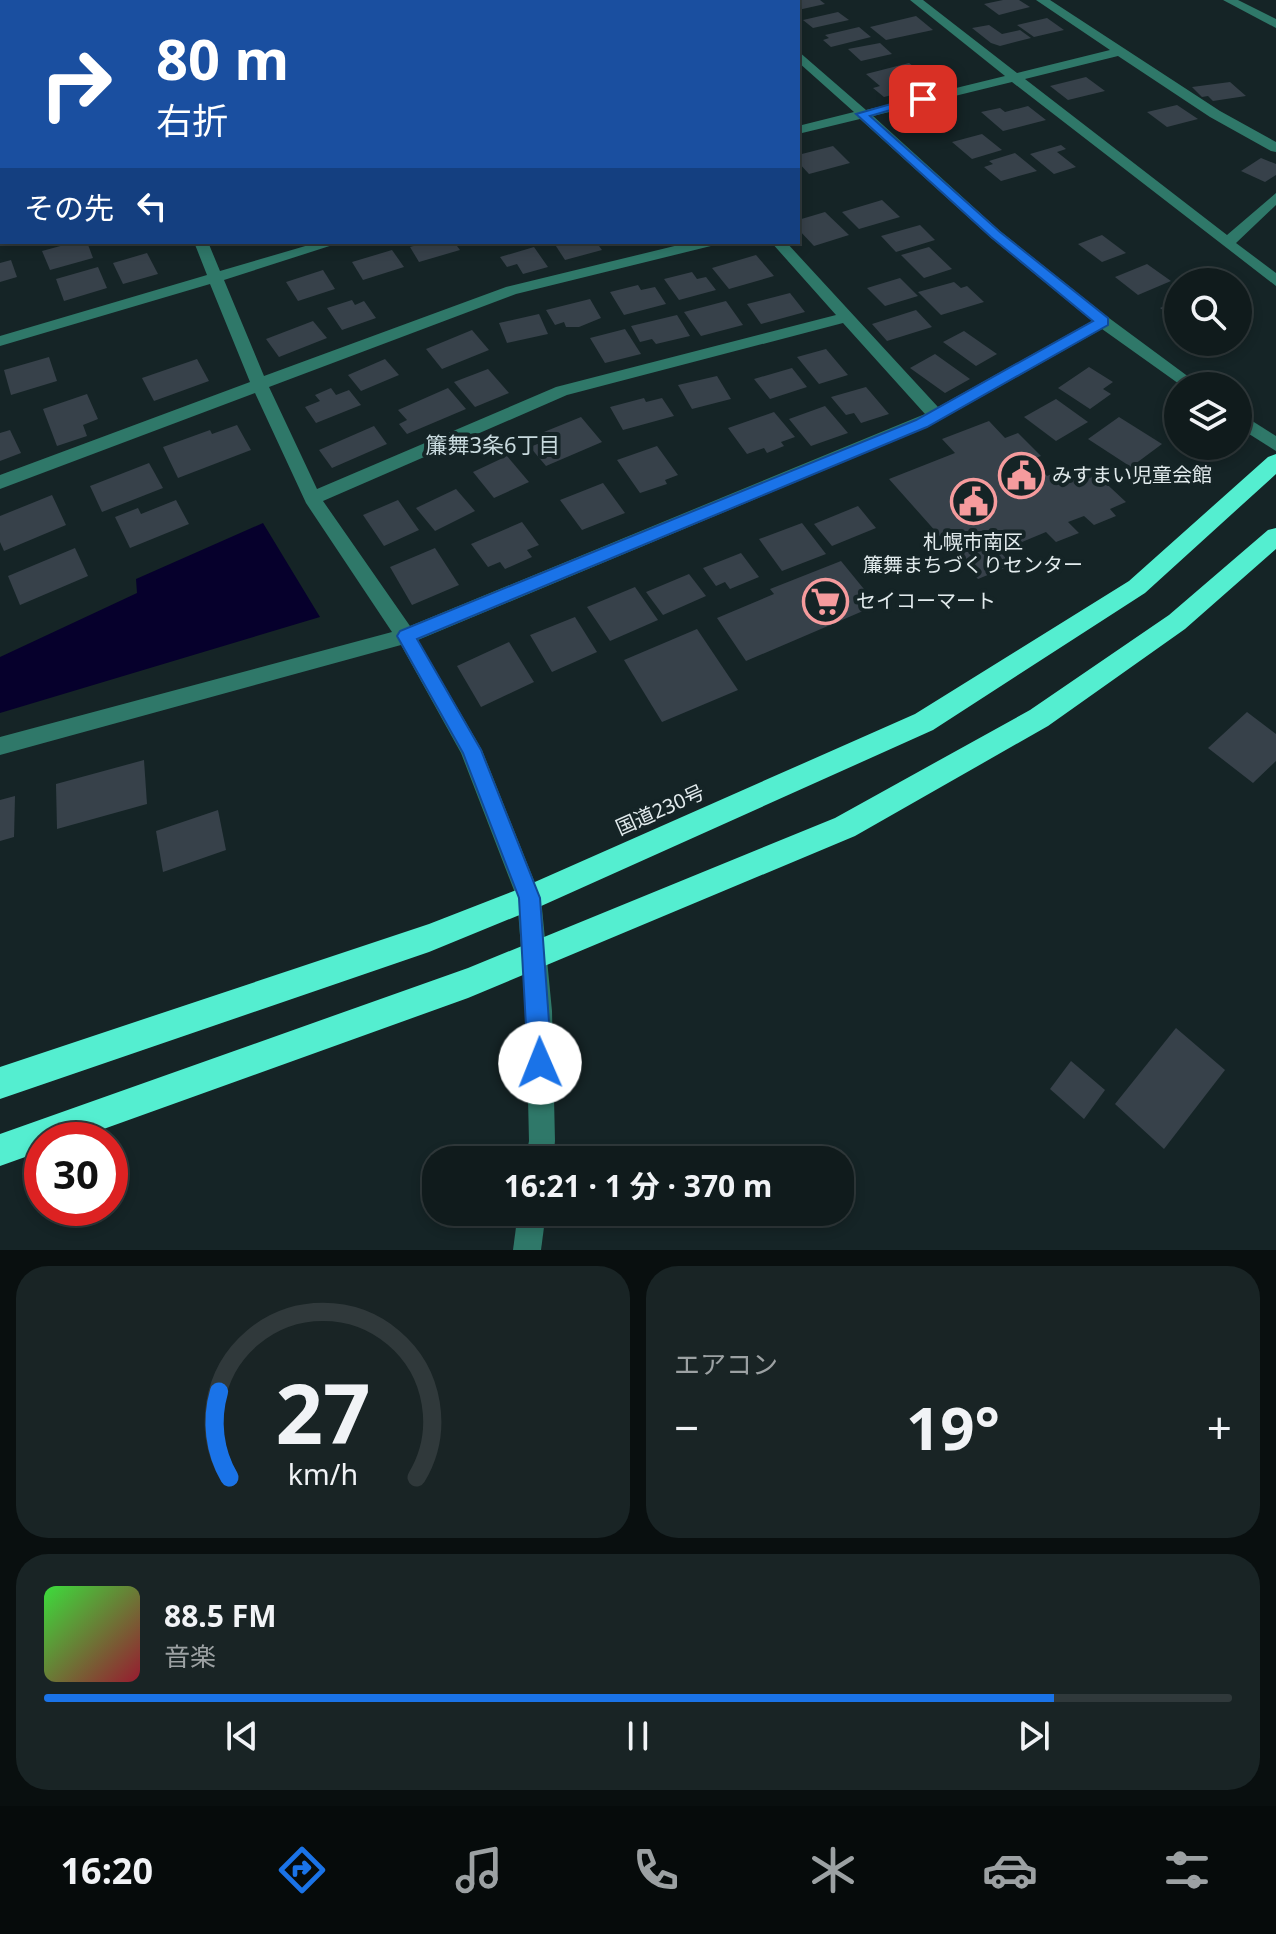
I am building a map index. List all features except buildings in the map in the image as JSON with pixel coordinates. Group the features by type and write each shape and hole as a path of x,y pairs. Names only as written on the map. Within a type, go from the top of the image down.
{"highway":[{"name":"国道230号","path":"0,1083 429,938 529,898 924,722 1137,587 1276,462"},
{"path":"0,1150 468,983 845,827 1039,718 1177,622 1276,536"}],"street":[{"path":"916,0 1016,75 1276,281"},
{"path":"1042,0 1215,114 1276,148"},
{"path":"1229,0 1276,24"},
{"path":"800,130 1118,52"},
{"path":"800,57 995,234 1103,322 1173,372"},
{"path":"1227,243 1276,197"},
{"path":"202,244 260,386 312,498 406,636 471,750 529,898 535,955 540,1146"},
{"path":"0,341 328,244"},
{"path":"0,482 511,290 702,244"},
{"path":"780,244 936,415"},
{"path":"312,498 562,391 847,317"},
{"path":"0,746 406,636 936,415 1103,322"},
{"path":"1252,428 1276,445"},
{"path":"527,1250 530,1226"}],"shaded area":[{"path":"263,523 320,617 0,713 0,657 137,593 136,579"}],"place":[{"name":"みすまい児童会館","path":"1021,475"},
{"name":"札幌市南区 簾舞まちづくりセンター","path":"973,502"},
{"name":"セイコーマート","path":"825,601"}],"district":[{"name":"簾舞3条6丁目","path":"493,445"}],"route":[{"path":"540,1063 539,1011 529,898 471,750 406,636 922,423 1103,322 995,234 862,114 923,99"}]}
